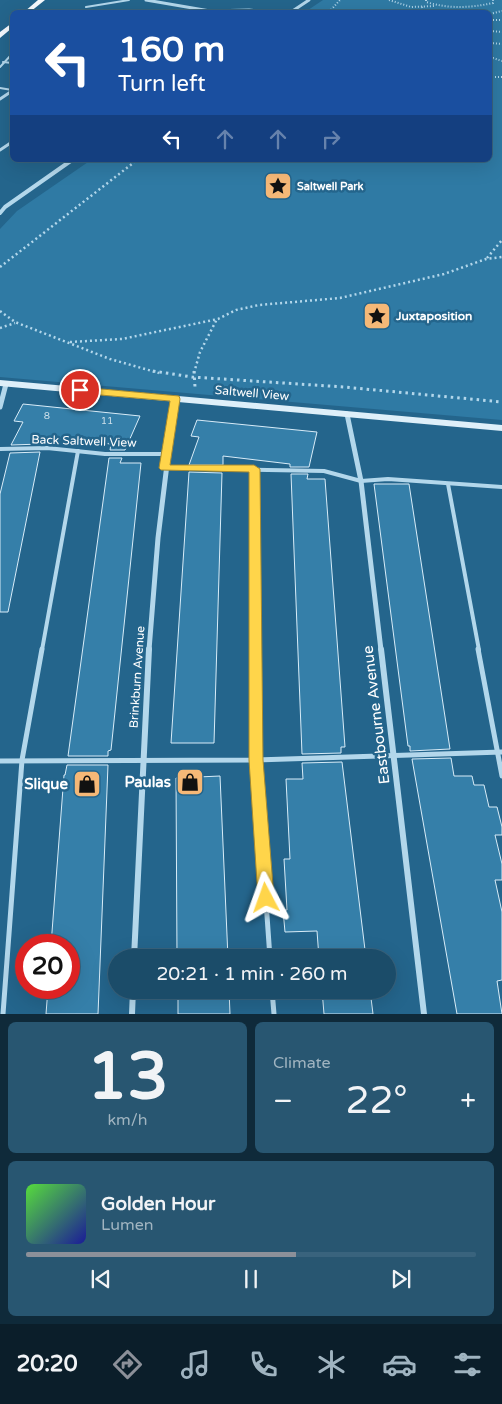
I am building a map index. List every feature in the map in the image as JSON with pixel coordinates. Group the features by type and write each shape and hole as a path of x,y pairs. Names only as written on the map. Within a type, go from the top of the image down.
{"main road":[{"path":"30,10 42,0"},
{"path":"0,36 10,27"}],"street":[{"path":"146,0 200,10"},
{"path":"295,10 309,0"},
{"path":"0,213 5,207 69,162"},
{"path":"0,408 3,384"},
{"name":"Saltwell View","path":"3,384 502,428"},
{"name":"Brinkburn Avenue","path":"134,949 142,760 164,468 175,399"},
{"name":"Eastbourne Avenue","path":"347,414 361,481 424,1014"},
{"path":"132,1014 133,999"}],"lane":[{"path":"86,7 129,0"},
{"path":"0,67 10,56"},
{"path":"3,62 10,63"},
{"name":"Back Saltwell View","path":"0,449 46,448 105,454 167,454"},
{"path":"3,1014 22,760 78,451"},
{"path":"164,468 324,470 361,481 388,479 502,487"},
{"path":"254,469 256,760 269,949"},
{"path":"448,484 502,776"},
{"path":"0,760 256,760 394,757 499,752"},
{"path":"273,999 274,1014"}],"path":[{"path":"331,10 340,0"},
{"path":"389,0 403,5 422,7 436,5"},
{"path":"426,0 426,2 436,5 473,8 493,3 493,0"},
{"path":"492,77 502,77"},
{"path":"0,267 134,162"},
{"path":"486,259 502,240"},
{"path":"67,342 122,339 218,319 236,310 340,298 444,274 486,259 502,257"},
{"path":"0,311 15,322 110,359 155,372 192,378 344,387 502,402"},
{"path":"200,401 192,378 208,335 218,319"},
{"path":"0,328 15,322"}],"shaded area":[{"name":"Saltwell Park","path":"323,0 502,0 502,420 0,377 0,229 17,211 88,162 492,162 492,10 308,10"}],"building":[{"path":"23,404 140,416 125,450 110,450 111,444 43,437 41,444 11,445 23,422 14,421"},
{"path":"197,420 317,432 309,467 290,467 290,464 223,456 223,465 189,465 199,437 191,436"},
{"path":"40,452 8,612 0,612 0,494 10,453"},
{"path":"109,458 122,458 120,463 141,463 111,750 108,751 108,756 68,756"},
{"path":"189,472 222,473 214,743 171,743"},
{"path":"291,474 308,474 307,479 325,479 345,747 341,747 341,753 302,754"},
{"path":"374,484 409,484 450,749 410,751 410,746 408,746"},
{"path":"451,758 454,776 472,776 474,785 484,785 489,807 497,807 502,827 502,835 495,835 502,864 502,880 495,880 502,912 502,980 497,981 502,1014 457,1014 412,759"},
{"path":"342,762 365,949 318,949 317,931 285,932 283,910 287,910 284,859 290,859 286,779 303,779 302,763"},
{"path":"67,765 108,765 98,1014 46,1014 47,999 80,999 80,934 52,934"},
{"path":"220,776 228,949 177,949 176,778"},
{"path":"178,999 229,999 230,1014 178,1014"},
{"path":"323,999 371,999 373,1014 324,1014"}],"place":[{"name":"Saltwell Park","path":"278,186"},
{"name":"Juxtaposition","path":"377,316"},
{"name":"Paulas","path":"190,782"},
{"name":"Slique","path":"87,784"}],"route":[{"path":"80,390 175,399 164,468 254,469 256,760 266,898"}]}
